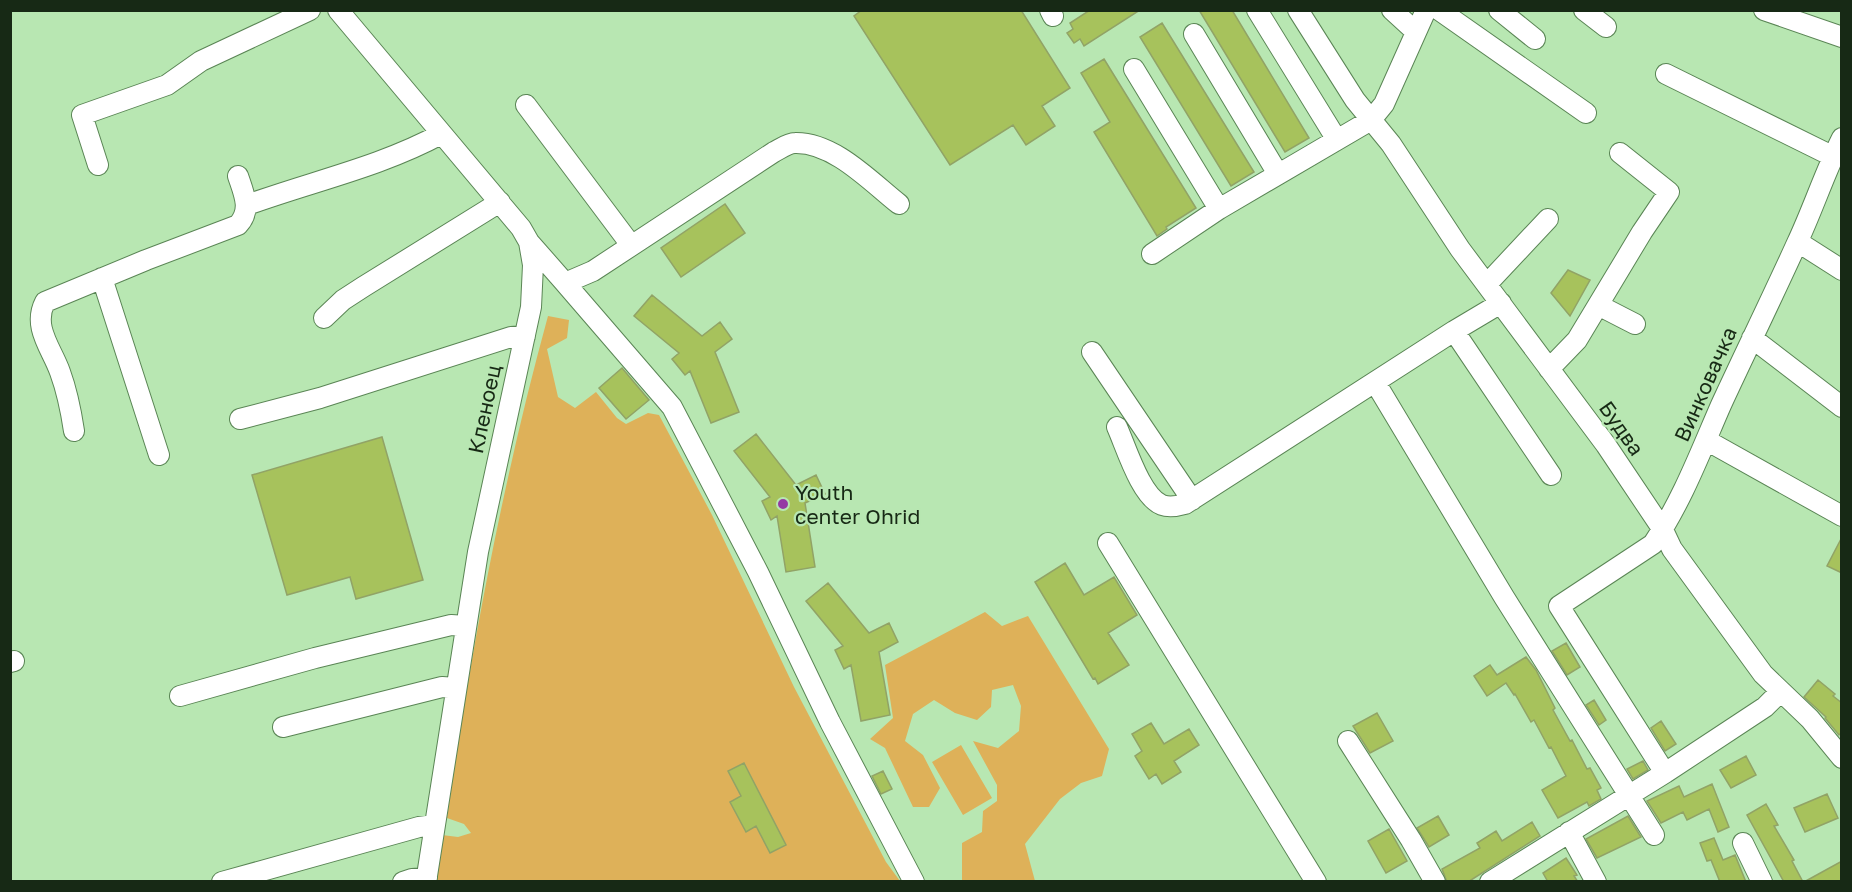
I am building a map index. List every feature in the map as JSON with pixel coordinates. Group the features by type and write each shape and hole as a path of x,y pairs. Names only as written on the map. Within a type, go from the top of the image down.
{"street":[{"path":"98,165 82,116 168,85 201,61 310,10"},
{"name":"Кленоец","path":"338,10 521,228 529,242 533,265 531,307 478,552 427,880"},
{"path":"1257,10 1337,140"},
{"name":"Будва","path":"1298,10 1355,100 1391,144 1460,249 1606,445 1663,530 1672,549 1763,674 1810,719 1842,758"},
{"path":"1392,10 1416,32"},
{"path":"1152,254 1219,209 1371,120 1384,104 1426,10"},
{"path":"1439,10 1586,113"},
{"path":"1499,10 1535,39"},
{"path":"1584,10 1606,27"},
{"path":"1764,10 1842,37"},
{"path":"1194,34 1278,174"},
{"path":"1134,69 1219,209"},
{"path":"1666,74 1839,144"},
{"path":"526,105 632,245"},
{"path":"247,205 301,185 376,164 441,134"},
{"path":"565,283 593,271 774,152 793,142 821,147 841,159 899,204"},
{"name":"Винковачка","path":"1665,773 1559,606 1653,544 1663,530 1687,485 1752,338 1798,242 1839,144"},
{"path":"1549,369 1577,340 1642,232 1669,192 1620,153"},
{"path":"74,431 59,369 43,337 42,307 45,302 146,260 232,229 244,219 247,205 238,176"},
{"path":"324,318 343,300 500,202"},
{"path":"1486,284 1548,219"},
{"path":"529,242 672,407 758,572 830,722 914,882"},
{"path":"1798,242 1842,270"},
{"path":"102,278 159,455"},
{"path":"1117,427 1150,498 1162,506 1174,507 1189,502 1501,303"},
{"path":"1598,305 1635,324"},
{"path":"1454,331 1551,475"},
{"path":"240,419 320,398 510,337 525,336"},
{"path":"1752,338 1842,407"},
{"path":"1092,352 1189,502"},
{"path":"1375,382 1504,597 1654,835"},
{"path":"1706,440 1842,516"},
{"path":"1108,543 1316,882"},
{"path":"180,696 315,658 452,625 466,626"},
{"path":"283,727 442,687 456,688"},
{"path":"1490,882 1766,707 1780,692"},
{"path":"1348,741 1435,882"},
{"path":"222,882 418,827 435,825"},
{"path":"1569,832 1596,882"},
{"path":"1743,843 1762,882"},
{"path":"403,882 412,879 427,880"}],"shaded area":[{"path":"548,316 569,320 567,338 547,349 558,397 575,408 596,392 617,418 626,424 648,413 659,415 712,515 794,687 886,862 900,881 434,882 442,835 458,837 471,833 464,824 447,818 456,755 503,502"},
{"path":"985,612 1002,626 1028,616 1109,749 1102,776 1081,783 1060,799 1025,844 1035,881 962,881 962,843 982,832 983,811 997,801 997,785 973,741 998,748 1019,731 1021,706 1013,685 992,690 991,707 977,720 955,713 934,700 913,714 905,741 923,755 940,788 929,807 913,807 885,748 870,739 893,718 885,665"},
{"path":"961,745 992,798 963,815 932,762"}],"building":[{"path":"862,10 1021,10 1070,88 1042,106 1055,126 1026,145 1013,125 950,165 854,16"},
{"path":"1090,10 1140,10 1084,46 1080,39 1074,43 1067,33 1073,29 1070,23"},
{"path":"1199,10 1232,10 1309,138 1285,152"},
{"path":"1162,23 1254,172 1231,186 1140,37"},
{"path":"1104,59 1196,208 1166,227 1167,229 1157,236 1094,132 1110,122 1081,73"},
{"path":"725,204 745,233 681,277 661,248"},
{"path":"1568,270 1590,280 1570,316 1551,293"},
{"path":"652,295 702,336 720,322 732,339 715,352 739,412 711,423 690,371 685,375 672,359 679,353 634,316"},
{"path":"622,368 649,400 626,419 599,388"},
{"name":"Youth center Ohrid","path":"756,434 796,485 816,475 825,494 805,503 815,567 786,572 777,516 771,520 762,501 770,497 734,451"},
{"path":"382,437 423,580 356,599 350,577 287,595 252,475"},
{"path":"1842,537 1842,573 1827,566"},
{"path":"1065,563 1084,595 1114,577 1137,615 1108,633 1129,665 1098,684 1035,582"},
{"path":"828,583 869,633 889,623 898,642 879,652 890,715 861,721 851,665 844,669 835,650 843,646 806,601"},
{"path":"1566,643 1580,667 1567,675 1552,651"},
{"path":"1526,657 1536,670 1555,708 1553,710 1570,741 1572,740 1587,769 1590,768 1601,788 1597,790 1601,799 1589,806 1587,802 1558,818 1542,790 1566,776 1551,747 1549,748 1534,720 1531,722 1506,683 1487,696 1474,676 1490,665 1497,675"},
{"path":"1818,680 1842,703 1842,732 1839,735 1826,717 1804,697"},
{"path":"1594,700 1606,720 1599,725 1586,705"},
{"path":"1377,713 1393,741 1370,753 1353,726"},
{"path":"1661,721 1676,744 1665,751 1651,728"},
{"path":"1151,723 1164,744 1189,729 1199,745 1174,761 1181,772 1162,784 1156,774 1149,779 1135,756 1142,751 1132,734"},
{"path":"1746,756 1756,775 1731,788 1720,770"},
{"path":"1643,761 1648,770 1633,779 1627,769"},
{"path":"744,763 786,845 770,853 756,826 746,832 730,802 741,796 728,771"},
{"path":"883,771 892,789 881,794 872,776"},
{"path":"1712,784 1729,827 1718,832 1709,809 1687,820 1683,812 1661,823 1647,801 1679,786 1684,797"},
{"path":"1827,794 1838,818 1805,832 1794,808"},
{"path":"1766,804 1778,825 1774,826 1794,860 1792,861 1803,882 1784,882 1747,815"},
{"path":"1438,816 1449,835 1429,847 1417,828"},
{"path":"1628,816 1641,837 1597,858 1586,839"},
{"path":"1532,822 1540,836 1468,882 1447,882 1442,869 1480,848 1477,843 1496,831 1502,841"},
{"path":"1389,829 1407,861 1386,873 1368,841"},
{"path":"1714,838 1723,860 1735,855 1746,882 1720,882 1711,860 1707,861 1700,843"},
{"path":"1566,858 1577,875 1574,876 1578,882 1548,882 1543,873"},
{"path":"1842,861 1842,882 1804,882"}],"place":[{"name":"Youth center Ohrid","path":"783,504"}]}
